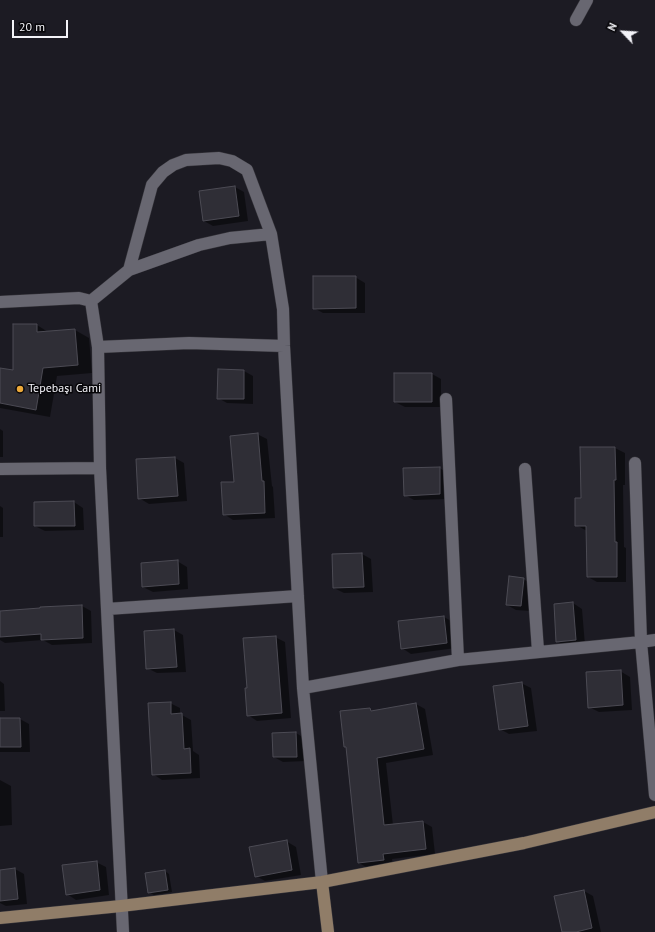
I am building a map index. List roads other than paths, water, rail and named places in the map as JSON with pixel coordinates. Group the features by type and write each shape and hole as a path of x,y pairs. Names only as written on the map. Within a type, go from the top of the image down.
{"street":[{"path":"576,20 587,0"},
{"path":"130,270 152,185 163,172 173,165 186,160 219,158 232,161 247,170 271,234 283,309 303,688 328,932"},
{"path":"91,301 130,270 198,245 230,238 271,234"},
{"path":"0,302 79,298 91,301"},
{"path":"91,301 98,347 100,468 122,932"},
{"path":"98,347 189,343 284,346"},
{"path":"446,399 458,660"},
{"path":"635,463 641,642 655,795"},
{"path":"0,469 100,468"},
{"path":"525,469 538,652"},
{"path":"107,609 298,596"},
{"path":"303,688 458,660 655,640"},
{"path":"0,918 121,906 322,882 524,843 655,812"}],"place":[{"name":"Tepebaşı Cami","path":"20,389"}]}
